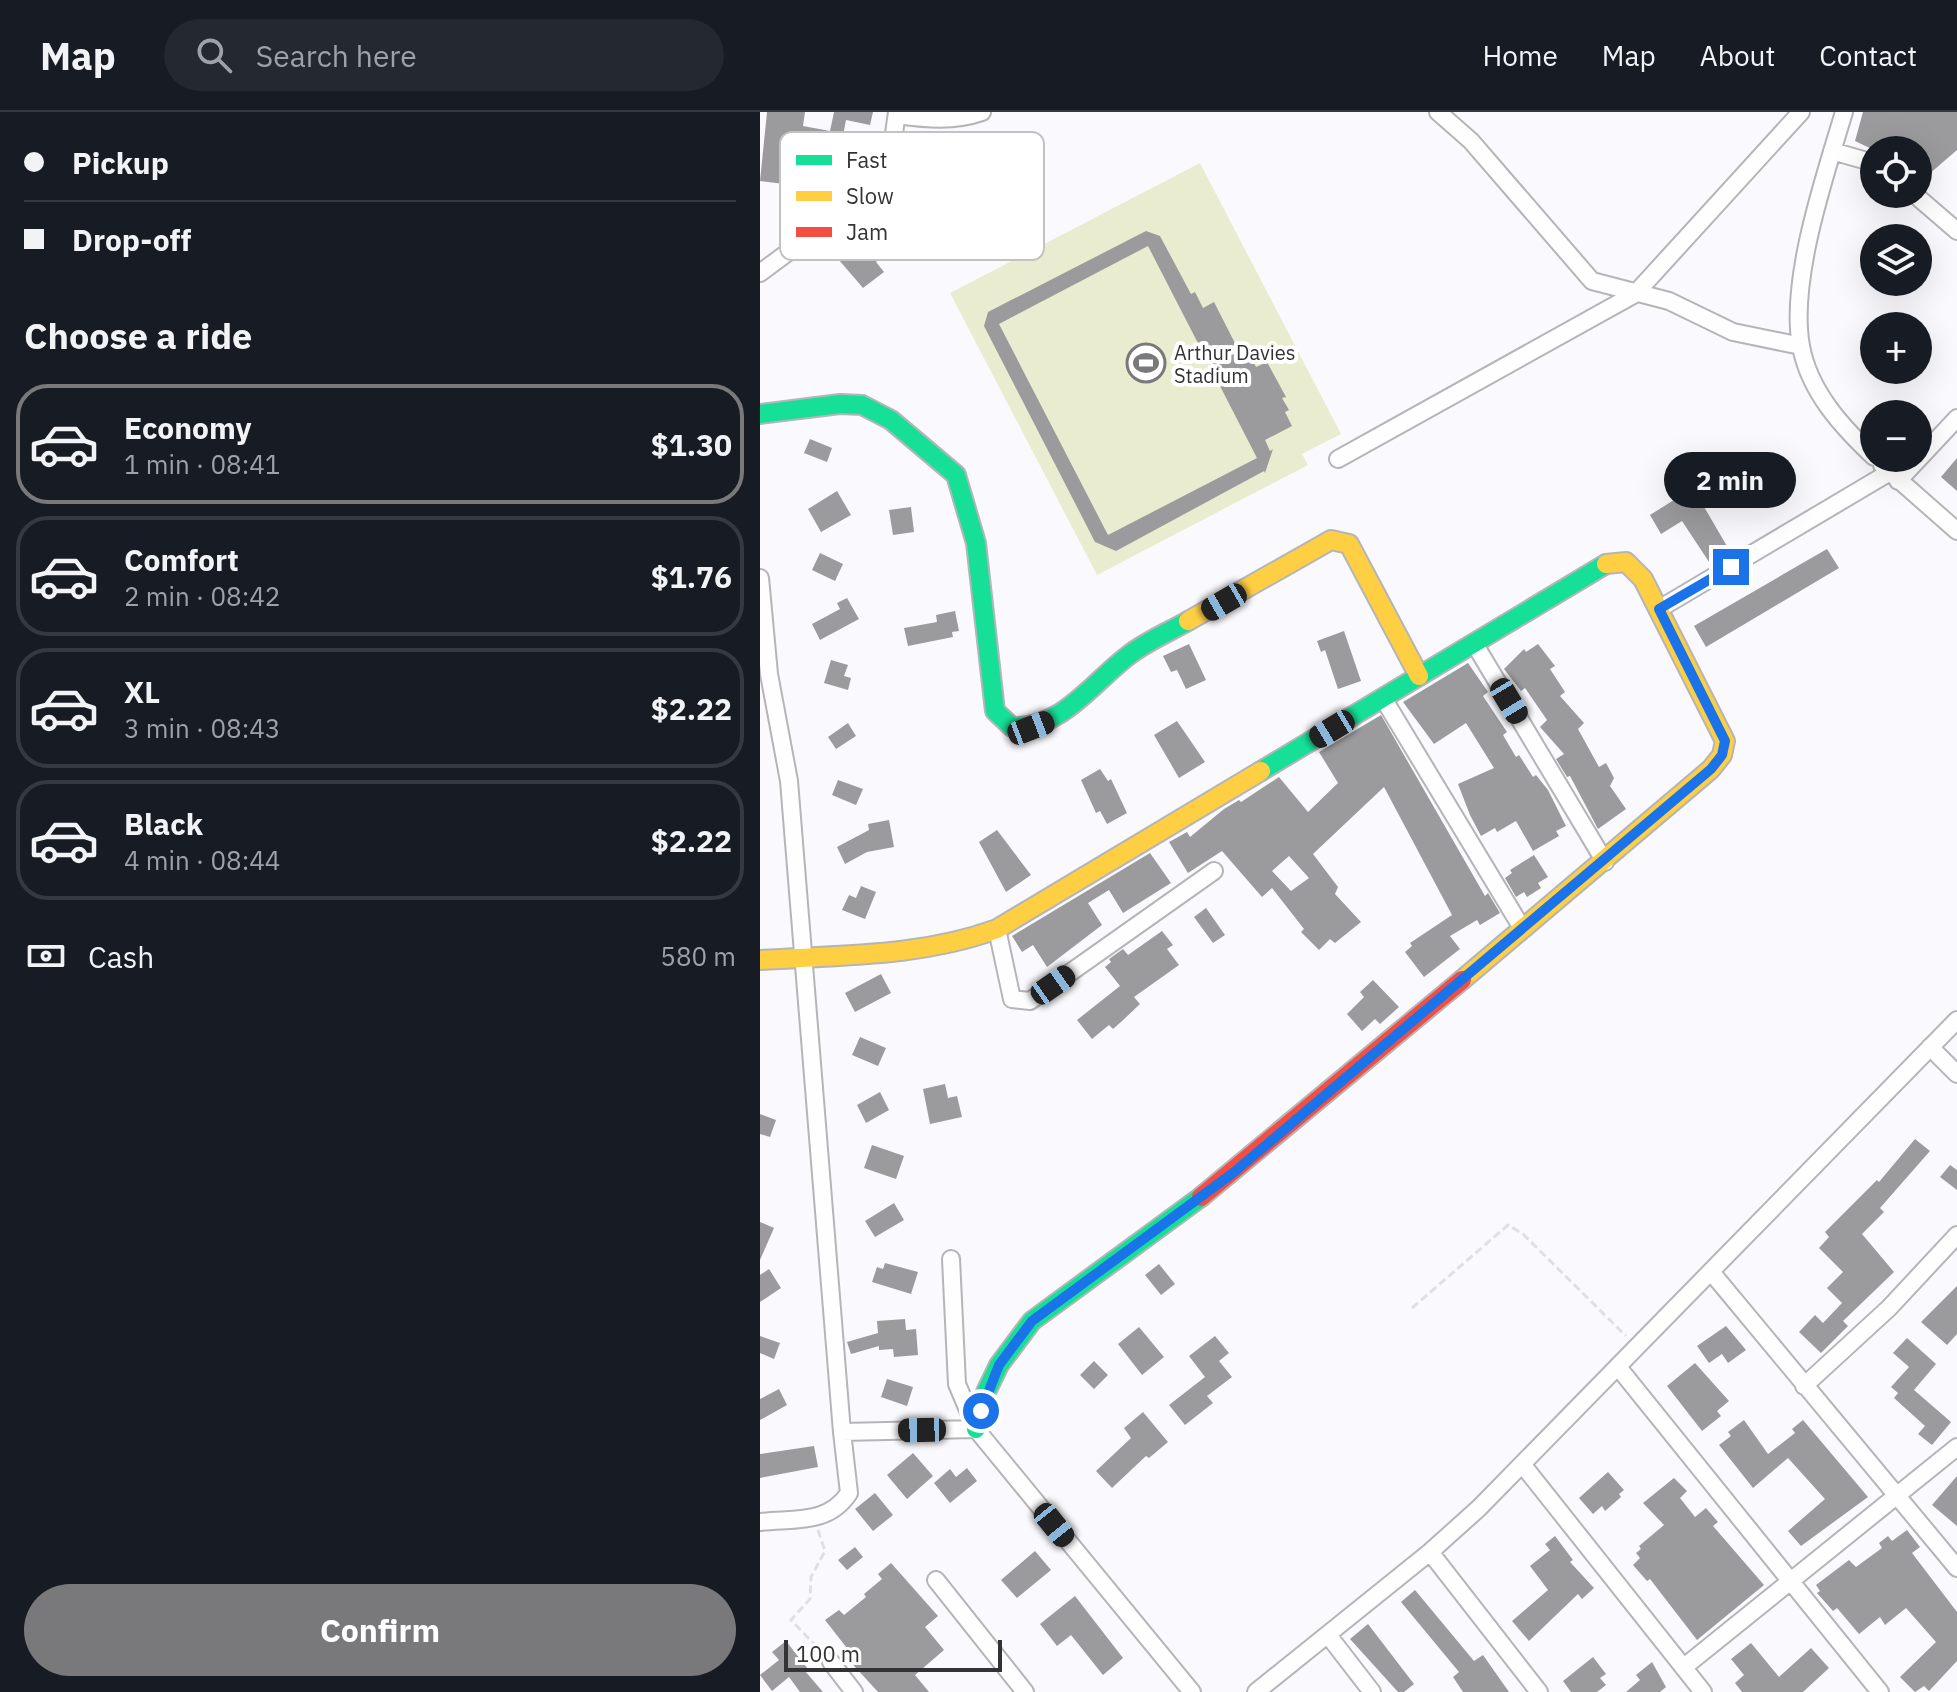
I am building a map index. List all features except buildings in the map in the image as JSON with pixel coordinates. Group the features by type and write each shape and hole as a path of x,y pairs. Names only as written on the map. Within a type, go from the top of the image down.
{"street":[{"path":"897,114 936,120 966,118 982,112"},
{"path":"1438,112 1471,141 1592,281 1669,301 1733,332 1801,346"},
{"path":"1338,459 1635,294 1801,112"},
{"path":"1844,112 1805,264 1801,346 1823,399 1860,442"},
{"path":"1832,151 1860,159"},
{"path":"1930,208 1957,231"},
{"path":"760,273 780,258"},
{"path":"760,414 840,404 862,405 891,420 956,475 976,543 995,711 1012,727 1031,728 1055,718 1131,653 1331,540 1349,544 1419,676"},
{"path":"1659,609 1894,477 1957,418"},
{"path":"1889,472 1957,531"},
{"path":"760,960 945,948 997,929 1618,559 1634,567 1659,609 1725,741 1725,748 1711,769 1605,862 1522,928 1209,1192 1032,1321 999,1365 986,1392 976,1429"},
{"path":"760,578 769,674 789,781 849,1493 830,1514 760,1522"},
{"path":"1474,643 1605,862"},
{"path":"1383,698 1522,928"},
{"path":"997,929 1012,999 1030,1001 1214,871"},
{"path":"1256,1692 1430,1552 1522,1464 1957,1020"},
{"path":"1930,1047 1957,1074"},
{"path":"1804,1386 1889,1308 1957,1235"},
{"path":"951,1259 957,1384 976,1429 1192,1692"},
{"path":"1712,1273 1957,1568"},
{"path":"1618,1367 1880,1692"},
{"path":"842,1432 976,1429"},
{"path":"1684,1667 1957,1447"},
{"path":"1522,1464 1684,1667 1694,1689"},
{"path":"1430,1552 1539,1692"},
{"path":"936,1580 1025,1692"},
{"path":"1328,1635 1372,1692"},
{"path":"831,1662 854,1692"}],"path":[{"path":"1412,1308 1508,1225 1523,1234 1637,1348"},
{"path":"815,1518 825,1551 811,1577 810,1599 791,1620 831,1662"}],"green space":[{"name":"Arthur Davies Stadium","path":"1200,163 1341,434 1302,454 1308,465 1097,575 950,293 1013,260 1044,260 1044,244"}],"traffic: fast":[{"path":"760,414 840,404 862,405 891,420 956,475 976,543 995,711 1012,727 1030,726 1061,713 1136,650 1188,621"},
{"path":"1261,771 1606,564"},
{"path":"976,1429 986,1392 999,1365 1032,1321 1201,1197"}],"traffic: slow":[{"path":"1188,621 1331,540 1349,544 1419,676"},
{"path":"1462,980 1711,769 1722,755 1725,741 1643,579 1626,562 1606,564"},
{"path":"760,960 910,950 997,929 1261,771"}],"traffic: jam":[{"path":"1201,1197 1462,980"}],"place":[{"name":"Arthur Davies Stadium","path":"1146,363"}],"route":[{"path":"981,1411 999,1365 1011,1345 1032,1321 1233,1173 1522,928 1605,862 1711,769 1722,755 1725,741 1659,609 1731,567"}]}
